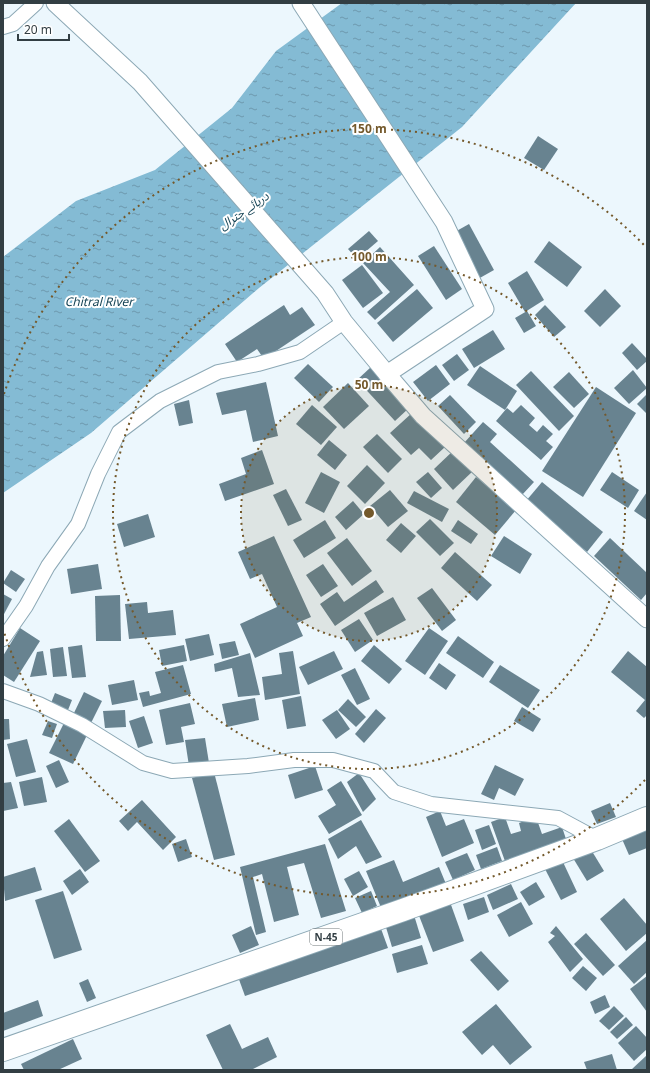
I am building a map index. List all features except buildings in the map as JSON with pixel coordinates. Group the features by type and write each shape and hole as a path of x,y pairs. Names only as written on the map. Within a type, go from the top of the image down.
{"highway":[{"name":"N-45","path":"3,1050 404,910 597,839 647,818"}],"street":[{"path":"3,27 13,24 36,3"},
{"path":"55,3 140,82 325,294 344,322 423,416 647,619"},
{"path":"302,5 444,222 485,309 387,374"},
{"path":"3,639 26,606 48,566 78,524 98,474 119,432 160,401 218,372 258,364 300,352 344,322"},
{"path":"3,691 39,704 82,725 143,763 172,770 248,766 294,760 333,760 374,771 394,792 431,804 558,818 597,839"}],"water":[{"name":"Chitral River","path":"342,3 576,3 462,127 259,288 91,433 3,493 3,257 76,201 155,170 232,108 276,51"}],"water label":[{"name":"دریائے چترال","path":"244,211"}]}
